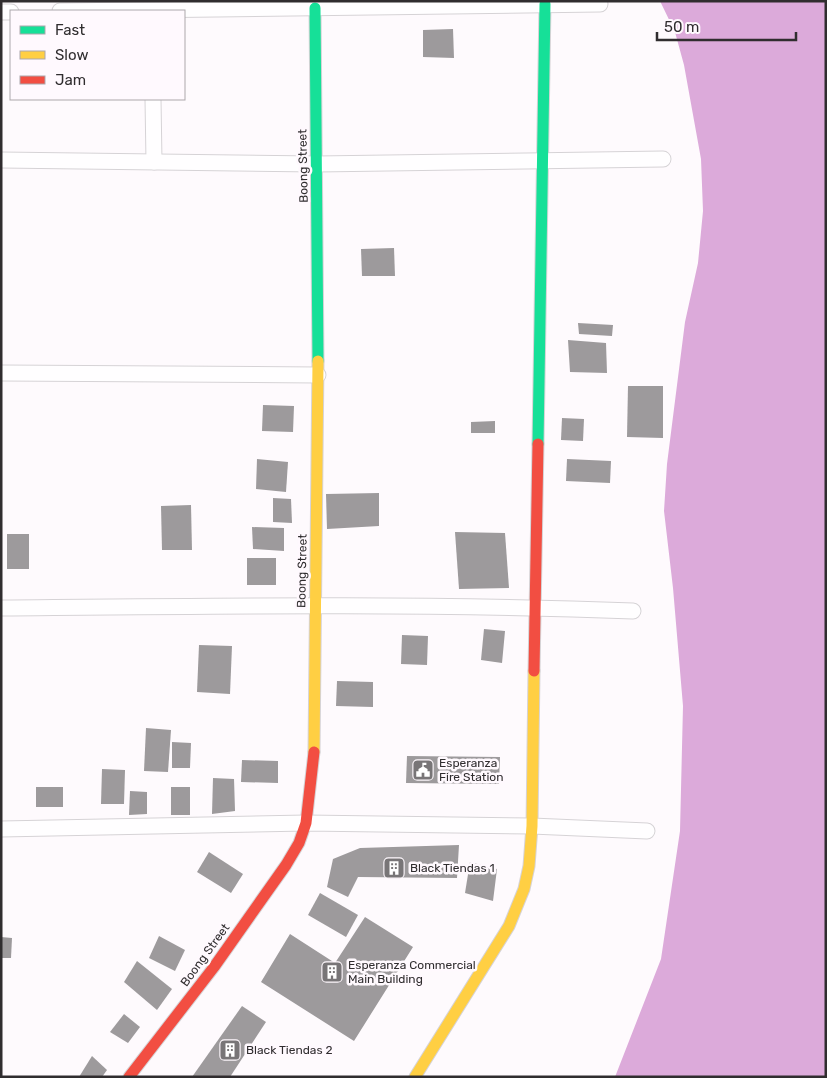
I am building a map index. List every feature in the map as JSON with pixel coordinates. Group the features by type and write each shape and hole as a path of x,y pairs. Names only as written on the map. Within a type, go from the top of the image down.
{"street":[{"path":"416,1077 510,926 520,906 527,884 532,826 545,4"},
{"path":"83,10 152,7 315,8 600,4"},
{"name":"Boong Street","path":"129,1077 214,967 281,872 299,843 306,823 314,760 316,604 318,375 315,8"},
{"path":"153,100 154,162"},
{"path":"1,160 317,164 663,159"},
{"path":"1,373 318,375"},
{"path":"1,608 316,604 633,611"},
{"path":"1,829 306,823 532,826 647,831"}],"shaded area":[{"path":"660,1 826,1 826,1077 615,1077 661,959 680,831 683,706 664,511 667,464 685,322 698,263 703,211 701,159 684,65 675,32"}],"building":[{"path":"453,29 454,58 423,57 423,30"},
{"path":"394,248 395,276 362,276 361,249"},
{"path":"578,323 613,325 612,336 579,334"},
{"path":"568,340 606,343 607,373 570,372"},
{"path":"628,386 663,386 663,438 627,437"},
{"path":"263,405 294,406 293,432 262,431"},
{"path":"562,418 584,419 583,441 561,440"},
{"path":"495,421 495,433 471,433 471,422"},
{"path":"257,459 288,462 286,492 256,489"},
{"path":"567,459 611,461 610,483 566,481"},
{"path":"379,493 379,526 327,529 326,494"},
{"path":"273,498 291,499 292,523 273,522"},
{"path":"191,505 192,550 162,550 161,506"},
{"path":"252,527 284,528 284,551 253,549"},
{"path":"455,532 505,533 509,588 459,589"},
{"path":"7,534 29,534 29,569 7,569"},
{"path":"247,558 276,558 276,585 247,585"},
{"path":"484,629 505,631 502,663 481,660"},
{"path":"402,635 428,636 427,665 401,664"},
{"path":"199,645 232,646 230,694 197,692"},
{"path":"337,681 373,682 373,707 336,706"},
{"path":"146,728 171,730 168,772 144,771"},
{"path":"172,742 191,743 190,768 172,768"},
{"path":"407,756 500,757 499,784 406,783"},
{"path":"242,760 278,761 278,783 241,782"},
{"path":"102,769 125,770 124,804 101,804"},
{"path":"213,778 234,779 235,811 212,814"},
{"path":"36,787 63,787 63,807 36,807"},
{"path":"171,787 190,787 190,815 171,815"},
{"path":"130,791 147,792 147,814 129,815"},
{"name":"Black Tiendas 1","path":"459,845 457,878 358,877 348,897 327,887 333,859 360,848"},
{"path":"209,852 243,874 231,893 197,872"},
{"path":"470,862 497,869 493,901 465,893"},
{"path":"320,893 358,915 346,937 308,915"},
{"name":"Esperanza Commercial Main Building","path":"365,917 413,947 354,1041 261,982 290,934 335,963"},
{"path":"159,936 185,950 175,971 149,958"},
{"path":"1,937 12,938 11,958 1,958"},
{"path":"137,961 172,989 157,1010 124,982"},
{"name":"Black Tiendas 2","path":"242,1006 266,1022 230,1077 192,1077"},
{"path":"124,1014 140,1027 128,1043 110,1032"},
{"path":"92,1056 107,1070 102,1077 79,1077"}],"traffic: fast":[{"path":"538,444 545,4"},
{"path":"315,8 318,361"}],"traffic: slow":[{"path":"314,752 318,361"},
{"path":"415,1077 509,926 524,889 529,866 532,826 534,671"}],"traffic: jam":[{"path":"534,671 538,444"},
{"path":"129,1077 214,967 286,865 299,843 306,823 314,752"}],"place":[{"name":"Esperanza Fire Station","path":"423,770"},
{"name":"Black Tiendas 1","path":"394,868"},
{"name":"Esperanza Commercial Main Building","path":"332,972"},
{"name":"Black Tiendas 2","path":"230,1050"}]}
